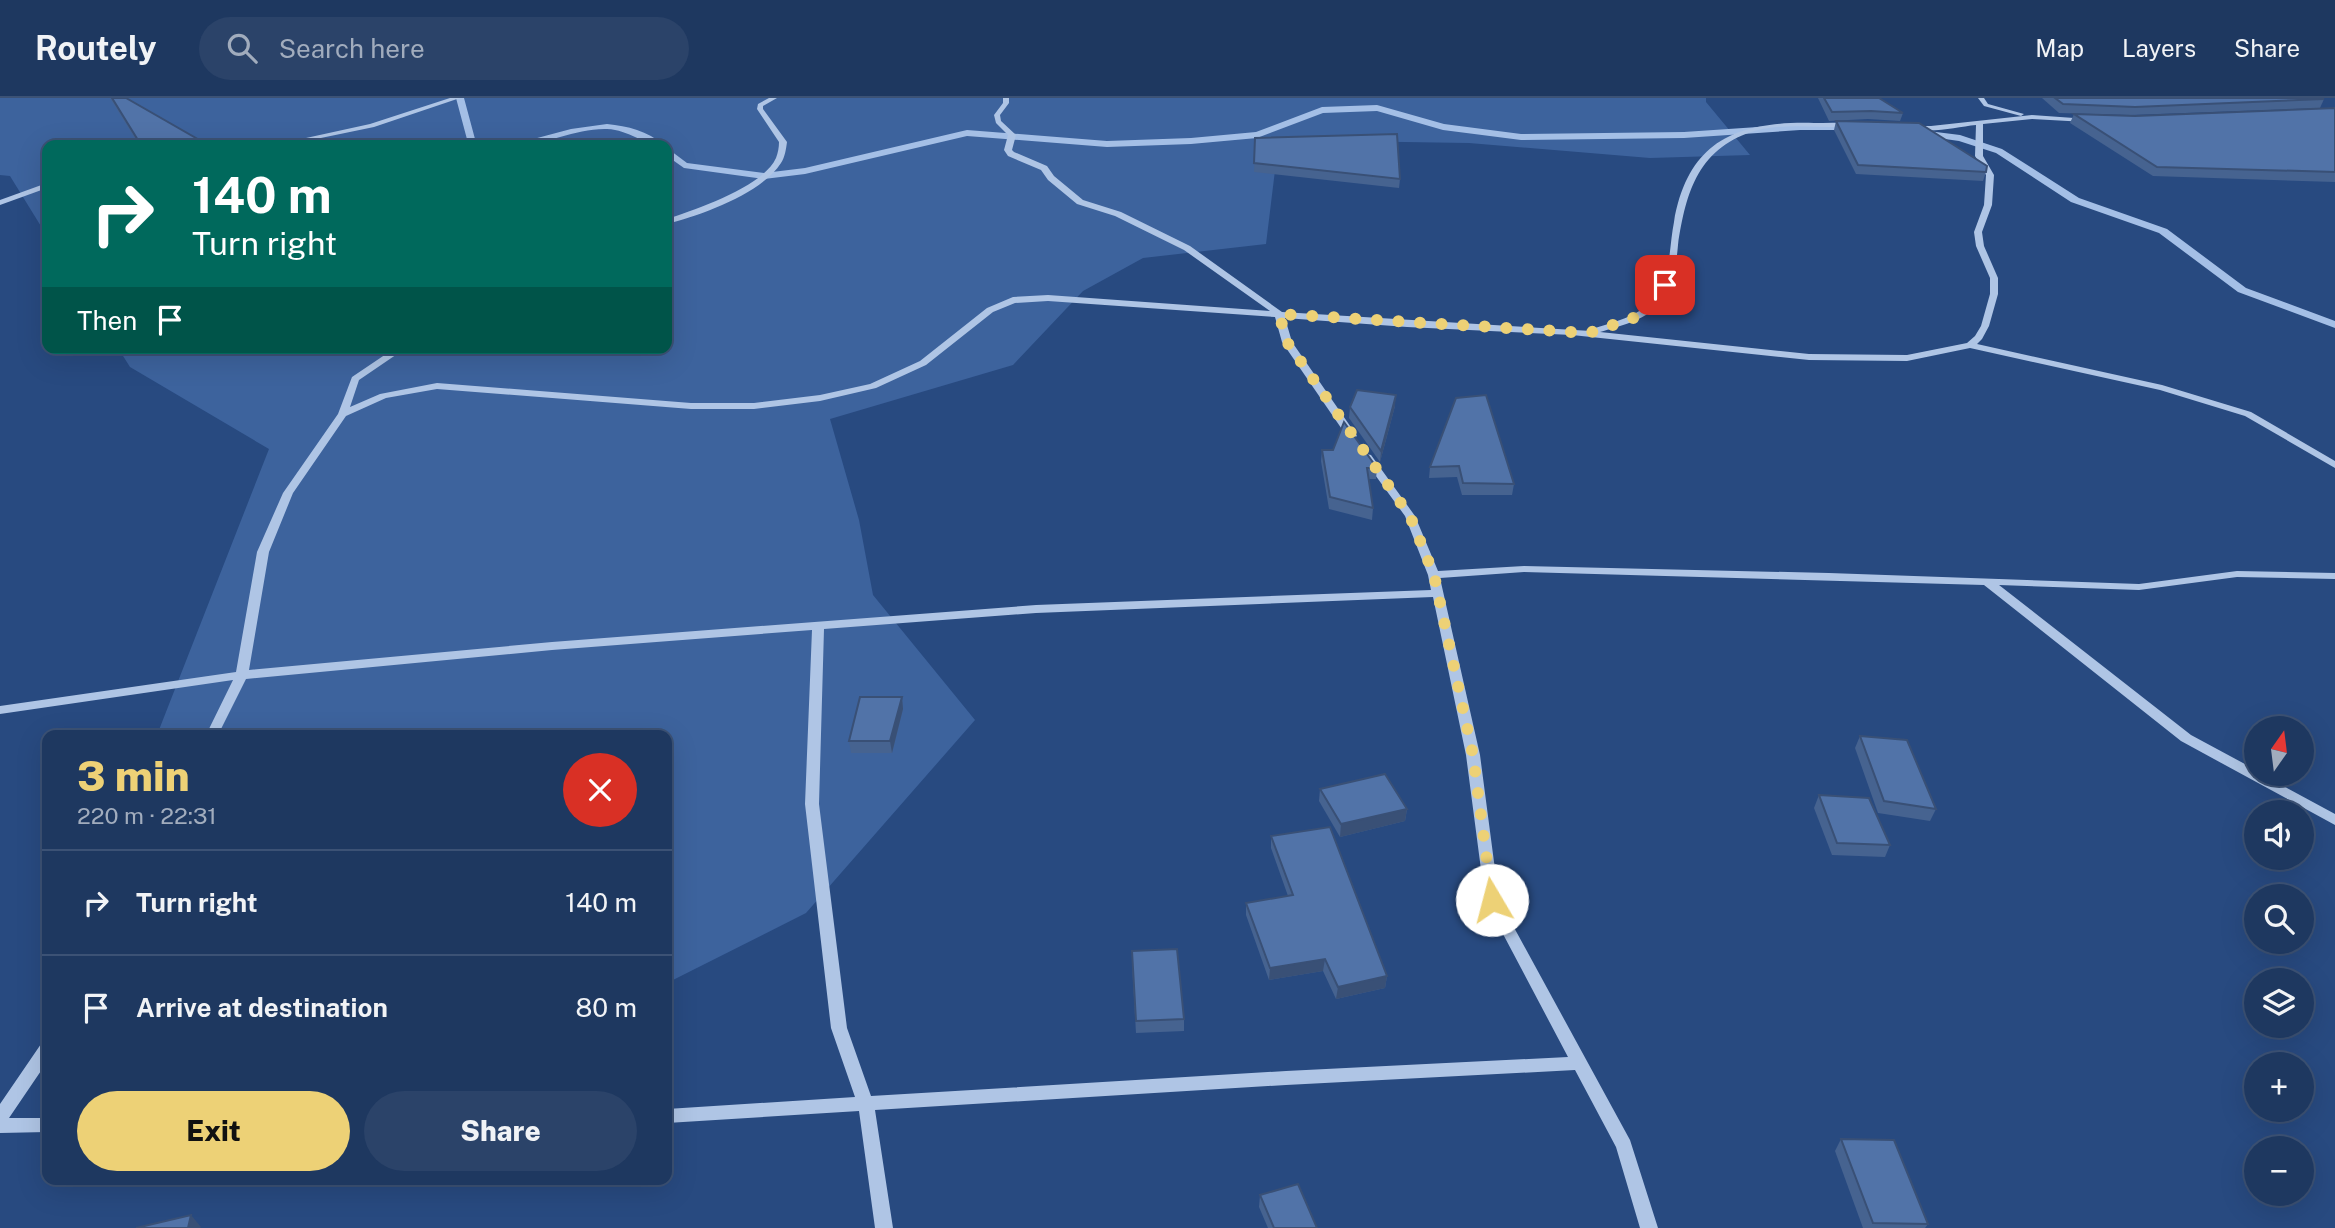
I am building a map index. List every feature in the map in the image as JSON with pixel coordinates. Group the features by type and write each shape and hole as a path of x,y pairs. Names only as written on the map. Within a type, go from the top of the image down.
{"street":[{"path":"303,140 372,126 457,98"},
{"path":"672,220 736,194 777,164 783,142 760,109 760,106 774,98"},
{"path":"1006,98 1006,103 997,115 998,122 1012,135 1008,150 1012,154 1037,163 1080,202 1118,214 1187,248 1279,314 1287,342 1410,516 1434,575 1473,755 1492,900 1624,1145 1649,1228"},
{"path":"1981,98 1986,105 1997,110 2032,117 2099,120"},
{"path":"1900,126 1931,128 2032,117"},
{"path":"1970,345 1979,337 1985,326 1994,294 1994,278 1980,246 1978,232 1988,205 1990,175 1979,156 1980,123"},
{"path":"1589,333 1639,316 1658,299 1671,270 1677,219 1683,198 1690,176 1702,158 1726,141 1759,128 1855,125"},
{"path":"0,203 42,186"},
{"path":"343,414 383,396 437,386 691,405 754,406 820,398 873,386 923,363 990,310 1013,300 1048,298 1589,333 1809,357 1907,358 1970,345 2162,388 2248,414 2333,461"},
{"path":"214,730 242,675 263,552 288,493 343,414 355,379 393,354"},
{"path":"1434,575 1524,569 2139,587 2237,574 2335,576"},
{"path":"1986,581 2186,738 2335,820"},
{"path":"0,710 242,675 552,646 1036,609 1438,593"},
{"path":"818,625 812,804 839,1028 866,1104 884,1228"},
{"path":"0,1118 42,1056"},
{"path":"672,1116 1286,1077 1580,1063"},
{"path":"0,1126 42,1125"}],"shaded area":[{"path":"0,98 1706,98 1706,102 1750,155 1650,158 1469,143 1339,141 1277,154 1266,244 1143,258 1083,291 1013,365 830,419 859,520 873,595 975,720 806,913 672,980 672,730 159,730 269,449 130,367 122,354 672,354 672,140 42,140 42,228 10,176 0,175"}],"building":[{"path":"112,98 126,98 199,140 138,140"},
{"path":"1824,98 1879,98 1903,113 1832,112"},
{"path":"2055,98 2324,99 2135,107 2063,104"},
{"path":"2335,108 2335,172 2157,167 2074,114 2135,116"},
{"path":"1836,121 1919,123 1987,166 1986,172 1858,165"},
{"path":"1397,134 1400,179 1254,163 1255,138"},
{"path":"1357,390 1396,395 1381,451 1350,407"},
{"path":"1486,395 1514,484 1463,483 1459,466 1430,467 1456,398"},
{"path":"1344,422 1377,468 1367,468 1373,508 1330,497 1322,450 1333,450"},
{"path":"860,697 902,697 890,741 849,741"},
{"path":"1860,736 1907,740 1936,809 1884,801"},
{"path":"1385,774 1407,809 1341,824 1320,789"},
{"path":"1819,795 1869,798 1890,845 1837,843"},
{"path":"1330,827 1387,976 1338,987 1325,959 1270,968 1246,903 1293,895 1271,836"},
{"path":"1177,949 1184,1019 1136,1021 1132,951"},
{"path":"1841,1139 1894,1140 1928,1224 1873,1223"},
{"path":"1298,1184 1317,1228 1274,1228 1260,1195"},
{"path":"191,1215 188,1228 136,1228"}],"waterway":[{"path":"460,98 471,140"},
{"path":"672,155 684,165 764,176 805,171 967,133 1107,144 1191,141 1257,135 1322,110 1377,108 1443,127 1521,137 1684,135 1800,127 1856,127"},
{"path":"539,140 571,131 607,126 624,128 651,140"},
{"path":"1920,133 1960,138 1999,151 2075,200 2163,231 2242,290 2335,325"}],"route":[{"path":"1492,900 1473,755 1434,575 1410,516 1287,342 1279,314 1407,324 1589,333 1639,316 1658,299 1665,285"}]}
